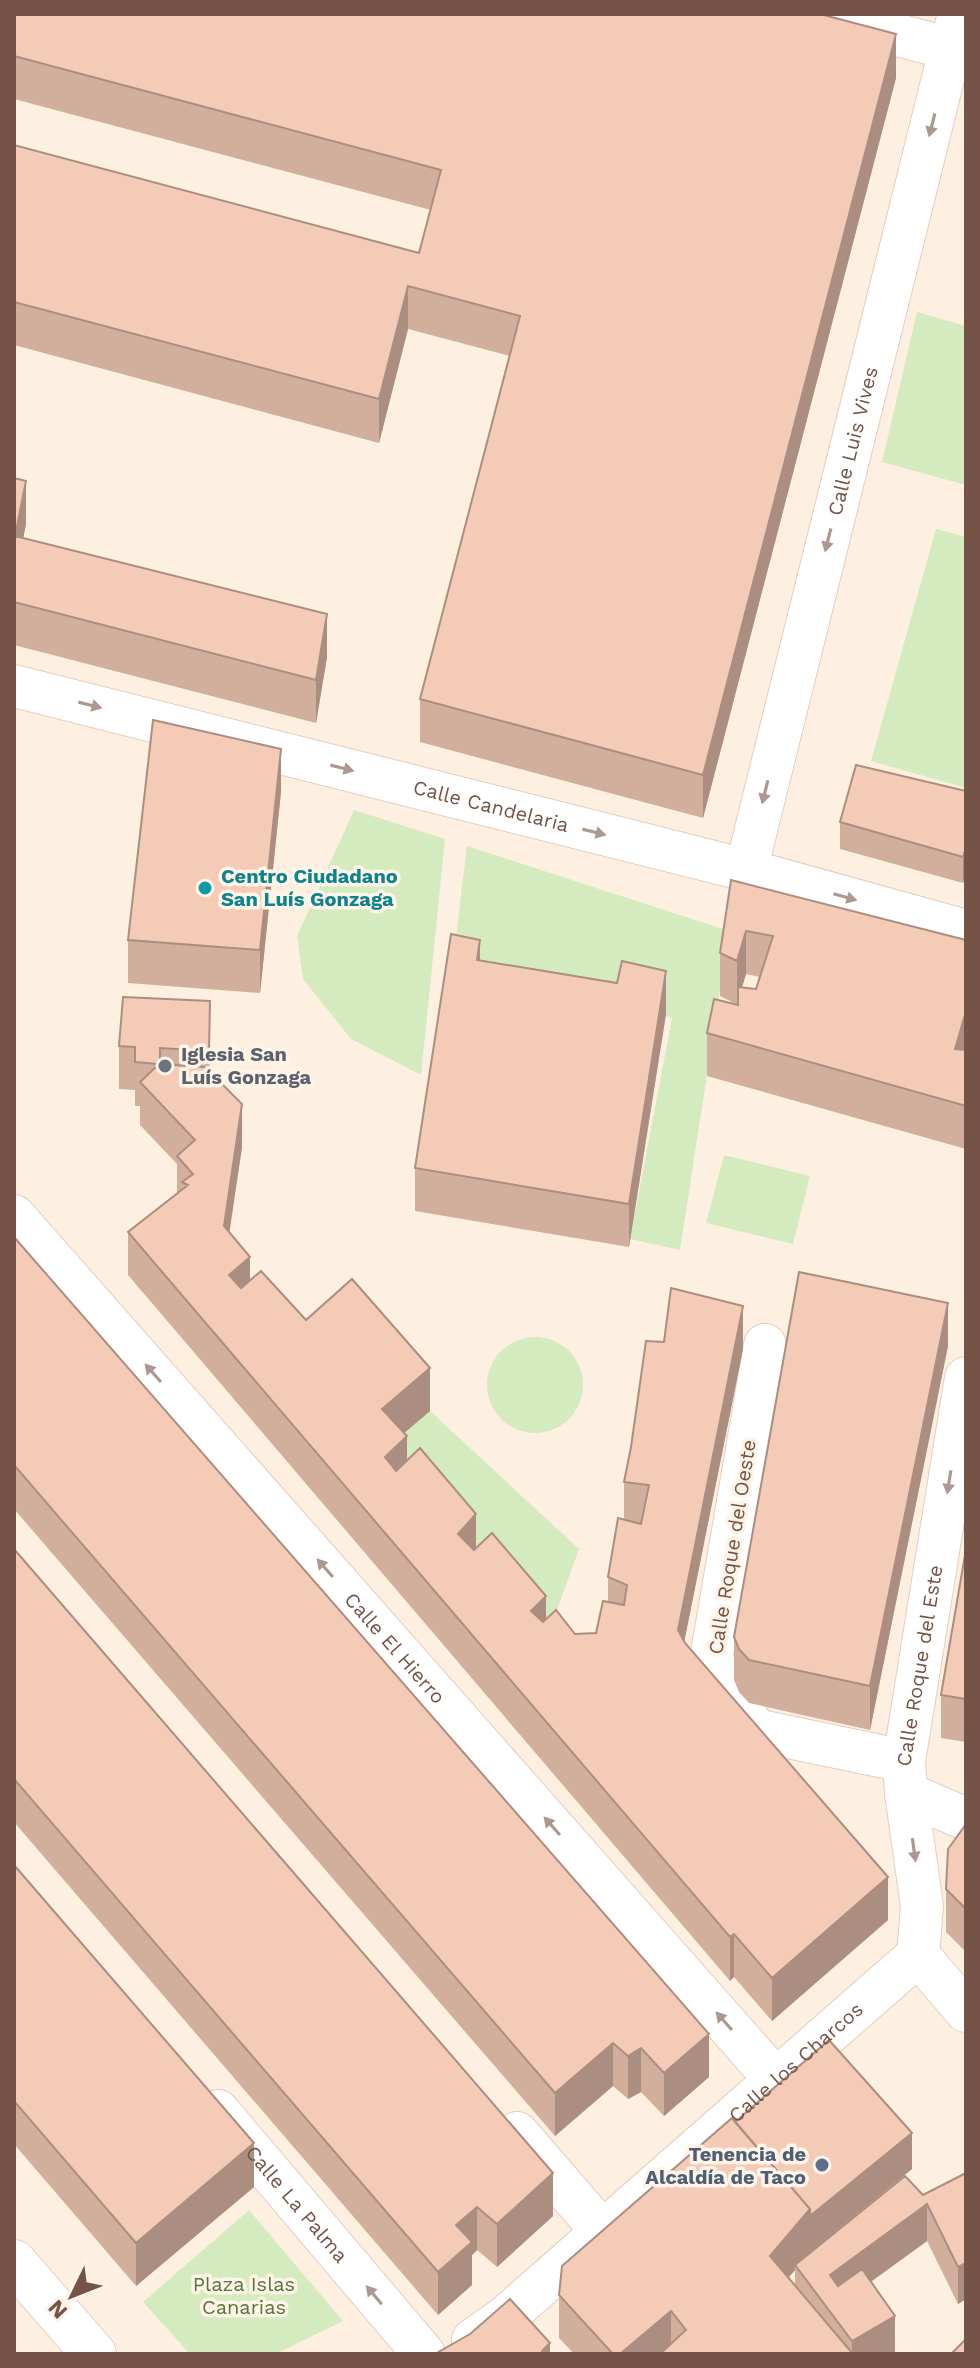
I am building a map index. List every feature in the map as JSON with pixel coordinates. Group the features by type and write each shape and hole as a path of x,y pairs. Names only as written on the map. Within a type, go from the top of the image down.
{"main road":[{"path":"14,2262 94,2354"}],"street":[{"path":"818,14 959,39"},
{"name":"Calle Luis Vives","path":"746,870 959,39"},
{"name":"Calle Candelaria","path":"14,686 746,870 966,931"},
{"name":"Calle El Hierro","path":"14,1216 776,2080"},
{"name":"Calle Roque del Oeste","path":"765,1345 711,1659 755,1730 905,1777 966,1819"},
{"name":"Calle Roque del Este","path":"918,1955 922,1906 905,1777 966,1378"},
{"path":"922,1906 966,1848"},
{"path":"918,1955 966,2011"},
{"name":"Calle los Charcos","path":"452,2354 513,2330 602,2231 918,1955"},
{"name":"Calle La Palma","path":"195,2085 424,2354"},
{"path":"489,2100 602,2231"}],"green space":[{"path":"917,312 966,326 966,485 882,462"},
{"path":"936,529 966,537 966,788 871,761"},
{"path":"354,810 445,839 421,1075 351,1039 303,979 297,936"},
{"path":"467,846 729,931 680,1250 630,1239 672,1018 622,1004 451,978"},
{"path":"724,1155 810,1176 793,1244 706,1223"},
{"path":"535,1337 553,1341 569,1351 579,1367 583,1385 579,1403 569,1419 553,1429 535,1433 517,1429 501,1419 491,1403 487,1385 491,1367 501,1351 517,1341"},
{"path":"430,1411 579,1549 546,1640 382,1452"},
{"name":"Plaza Islas Canarias","path":"249,2210 343,2321 276,2354 190,2354 143,2302"}],"building":[{"path":"14,14 820,14 896,34 703,775 420,699 520,316 408,286 379,399 14,302 14,145 419,253 441,170 14,56"},
{"path":"14,478 26,481 15,536 327,614 316,680 14,602"},
{"name":"Centro Ciudadano San Luís Gonzaga","path":"153,720 281,749 260,950 128,940"},
{"path":"856,765 966,791 966,848 963,857 840,822"},
{"path":"731,880 966,940 966,1011 955,1049 966,1050 966,1106 707,1033 714,999 738,1005 738,987 756,989 773,936 746,931 737,961 720,953"},
{"path":"451,934 480,940 477,960 617,983 622,961 666,971 629,1204 415,1168"},
{"path":"123,997 210,1001 209,1051 160,1048 160,1064 205,1067 242,1104 224,1226 250,1257 229,1275 241,1288 261,1271 306,1320 352,1279 430,1368 382,1409 407,1436 385,1457 396,1471 420,1448 476,1514 458,1534 474,1550 492,1533 546,1596 531,1611 543,1622 556,1610 575,1634 596,1633 603,1601 624,1605 627,1585 608,1577 618,1518 641,1524 649,1485 624,1482 646,1341 664,1342 671,1288 743,1306 678,1630 685,1643 888,1877 772,1978 734,1934 730,1937 128,1232 188,1185 182,1182 193,1174 177,1156 195,1140 140,1082 159,1064 135,1062 135,1047 119,1046"},
{"path":"14,1237 709,2034 664,2073 641,2048 628,2056 613,2043 555,2093 14,1465"},
{"path":"799,1272 948,1303 870,1686 749,1660 734,1637"},
{"path":"14,1549 553,2173 497,2224 477,2207 456,2225 472,2242 438,2272 14,1779"},
{"path":"966,1549 966,1699 941,1695"},
{"path":"966,1824 966,1909 946,1889 948,1849"},
{"path":"14,1865 254,2143 136,2243 14,2101"},
{"name":"Tenencia de Alcaldía de Taco","path":"829,2040 912,2133 810,2216 810,2209 735,2122"},
{"path":"732,2118 810,2209 770,2256 853,2354 660,2354 686,2330 671,2311 620,2354 613,2354 559,2295 562,2266"},
{"path":"966,2173 966,2263 958,2267 927,2204 830,2275 838,2286 862,2269 895,2316 852,2341 795,2265 905,2176 923,2195"},
{"path":"510,2299 550,2343 542,2351 545,2354 435,2354 470,2334"},
{"path":"966,2339 966,2354 951,2354"}],"place":[{"name":"Centro Ciudadano San Luís Gonzaga","path":"205,888"},
{"name":"Iglesia San Luís Gonzaga","path":"165,1066"},
{"name":"Tenencia de Alcaldía de Taco","path":"822,2165"}]}
